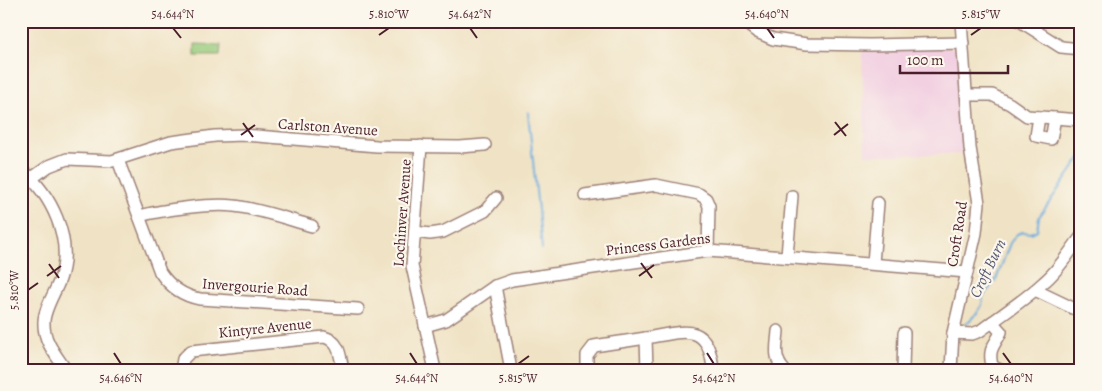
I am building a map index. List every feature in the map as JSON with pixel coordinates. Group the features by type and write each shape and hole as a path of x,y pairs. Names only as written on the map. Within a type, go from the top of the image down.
{"street":[{"path":"743,21 756,32 773,39 807,44 963,43"},
{"name":"Croft Road","path":"951,370 953,333 976,233 979,203 970,148 968,96 961,21"},
{"path":"1022,22 1061,47 1081,49"},
{"path":"968,96 992,95 1010,104 1027,116 1081,120"},
{"path":"1039,117 1036,136 1051,138 1055,118"},
{"name":"Carlston Avenue","path":"32,178 49,166 67,159 118,160 171,142 215,136 244,135 377,146 485,145"},
{"name":"Lochinver Avenue","path":"421,146 412,266 435,370"},
{"name":"Invergourie Road","path":"118,160 160,272 174,288 189,296 200,299 358,309"},
{"path":"21,169 32,178 54,209 63,242 62,271 44,321 48,345 66,370"},
{"path":"585,195 656,186 699,194 706,199 709,206 708,250"},
{"path":"787,256 792,196"},
{"path":"415,232 430,234 443,232 485,211 496,198"},
{"path":"873,263 878,204"},
{"path":"139,216 173,210 234,206 312,226"},
{"path":"953,333 972,334 980,331 1035,290 1055,272 1081,237"},
{"name":"Princess Gardens","path":"425,326 446,320 495,286 512,280 708,250 967,272"},
{"path":"495,286 511,370"},
{"path":"1035,290 1081,312"},
{"path":"992,322 1001,332 992,347 990,356 992,366 1000,370"},
{"path":"587,370 587,356 594,346 683,332 698,335 709,346 713,370"},
{"path":"778,332 776,354 784,370"},
{"path":"903,370 904,333"},
{"name":"Kintyre Avenue","path":"181,370 183,359 191,351 324,338 332,340 337,345 343,370"},
{"path":"646,338 647,370"}],"shaded area":[{"path":"954,48 959,53 967,154 865,155 862,51"}],"green space":[{"path":"195,44 221,45 220,56 195,56"}],"waterway":[{"path":"528,112 542,249"},
{"name":"Croft Burn","path":"965,325 978,312 982,305 983,296 996,280 1010,243 1017,234 1023,232 1031,233 1037,230 1039,217 1081,157"}]}
